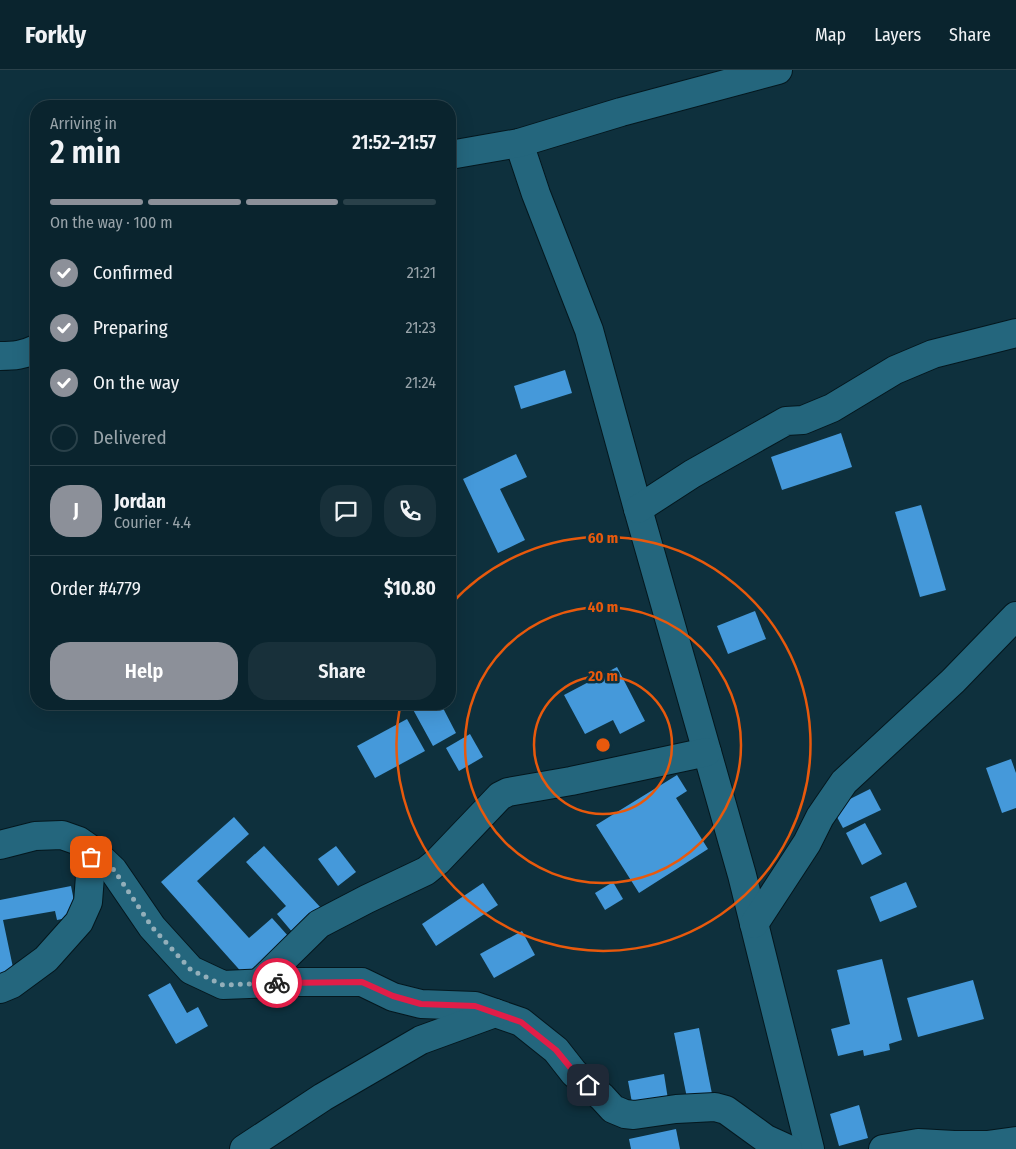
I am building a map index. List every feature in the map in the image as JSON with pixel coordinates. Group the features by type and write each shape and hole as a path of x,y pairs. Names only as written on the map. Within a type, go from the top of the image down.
{"street":[{"path":"456,154 519,143 621,112 778,70"},
{"path":"519,143 536,194 589,330 754,924 810,1149"},
{"path":"638,509 692,474 786,421 803,420 832,408 895,370 933,354 1016,333"},
{"path":"0,356 16,356 30,352"},
{"path":"754,924 807,843 820,817 844,782 953,681 1016,616"},
{"path":"259,983 319,924 426,871 437,862 500,796 508,792 571,781 707,752"},
{"path":"0,845 35,836 62,834 79,841 114,870 152,927 191,970 223,985 362,982 393,996 421,1004 475,1006 521,1022 556,1050 574,1072 613,1109 625,1114 634,1115 676,1109 716,1107 726,1110 766,1139 788,1149"},
{"path":"0,989 12,984 46,959 79,922 88,902 92,850"},
{"path":"88,902 132,898"},
{"path":"244,1149 323,1097 420,1040 495,1013"},
{"path":"883,1149 918,1143 987,1145 1016,1141"}],"building":[{"path":"565,370 572,393 521,409 514,386"},
{"path":"841,433 852,467 782,490 771,457"},
{"path":"516,454 527,477 500,489 525,540 498,553 463,479"},
{"path":"921,505 946,590 920,597 895,512"},
{"path":"755,611 766,639 728,654 717,626"},
{"path":"617,667 645,721 620,734 613,720 585,734 564,695"},
{"path":"413,710 444,710 456,733 433,746"},
{"path":"407,719 425,751 375,778 357,746"},
{"path":"470,734 483,757 459,771 446,748"},
{"path":"1011,759 1016,773 1016,808 1002,813 986,768"},
{"path":"677,775 687,791 676,798 708,849 639,893 596,825"},
{"path":"870,789 881,810 843,828 832,808"},
{"path":"234,817 249,834 197,881 249,938 272,918 289,937 245,976 161,882"},
{"path":"865,823 882,854 862,865 846,833"},
{"path":"264,846 321,908 293,933 277,914 286,906 246,862"},
{"path":"336,846 356,872 338,886 318,859"},
{"path":"613,882 623,899 605,910 595,893"},
{"path":"906,882 917,907 880,922 870,897"},
{"path":"483,883 498,905 436,946 422,924"},
{"path":"71,886 77,916 57,920 55,911 3,920 15,977 0,980 0,900"},
{"path":"522,931 535,955 494,978 480,954"},
{"path":"882,959 902,1040 889,1044 890,1050 864,1056 863,1050 838,1056 831,1029 850,1024 837,970"},
{"path":"973,980 984,1019 918,1037 907,998"},
{"path":"170,983 187,1013 198,1007 208,1026 176,1044 148,995"},
{"path":"699,1028 713,1099 688,1103 674,1033"},
{"path":"664,1074 669,1106 633,1108 628,1081"},
{"path":"859,1105 868,1138 839,1146 830,1114"},
{"path":"676,1129 680,1149 631,1149 629,1139"}],"way so far":[{"path":"91,857 92,850 114,870 152,927 191,970 223,985 277,983"}],"route":[{"path":"277,983 362,982 393,996 421,1004 475,1006 521,1022 556,1050 574,1072 588,1085"}]}
